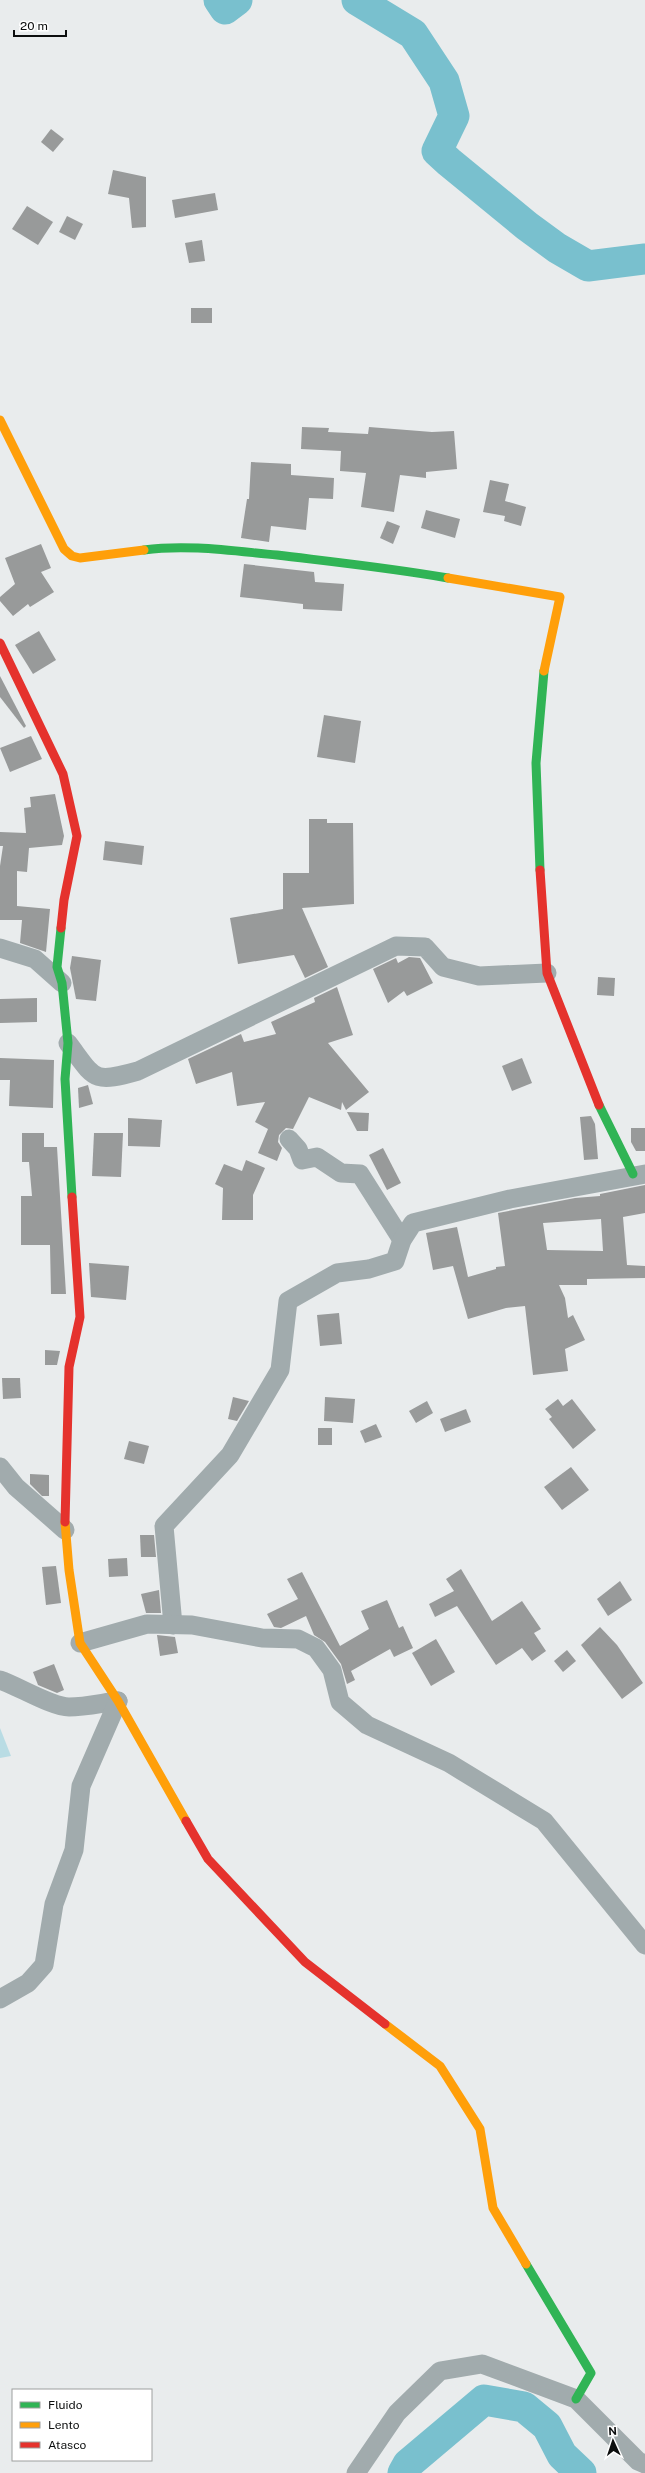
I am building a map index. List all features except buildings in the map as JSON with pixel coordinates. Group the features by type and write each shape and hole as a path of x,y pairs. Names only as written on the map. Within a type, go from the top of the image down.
{"street":[{"path":"0,420 64,549 72,556 80,558 158,548 236,551 383,568 560,597 543,677 536,763 540,881 547,973 591,1089 639,1174 510,1199 413,1223 402,1240 395,1261 368,1269 337,1273 288,1301 280,1370 230,1455 164,1526 173,1625"},
{"path":"0,643 63,774 77,836 63,908 57,967 62,983 68,1043 65,1078 80,1317 69,1367 65,1530 69,1570 80,1643 118,1701 208,1859 305,1962 440,2066 480,2129 493,2208 591,2373 576,2399"},
{"path":"68,1043 92,1074 108,1079 138,1071 396,946 425,947 443,967 479,976 547,973"},
{"path":"0,948 35,959 62,983"},
{"path":"289,1139 298,1149 302,1160 317,1157 341,1173 360,1174 402,1240"},
{"path":"0,1467 16,1487 65,1530"},
{"path":"80,1643 147,1624 192,1626 262,1638 298,1639 316,1648 332,1670 340,1702 367,1725 449,1762 544,1821 645,1945"},
{"path":"0,1680 22,1688 52,1704 68,1707 118,1701"},
{"path":"0,1999 28,1983 44,1965 54,1904 74,1850 80,1786 118,1701"},
{"path":"356,2473 397,2413 440,2371 482,2364 576,2399 638,2461 645,2464"}],"shaded area":[{"path":"0,1728 11,1756 0,1758"}],"waterway":[{"path":"219,0 225,9 237,0"},
{"path":"357,0 413,34 444,81 454,116 437,151 449,162 527,226 557,248 588,266 645,259"},
{"path":"403,2473 408,2464 484,2400 524,2407 547,2426 562,2455 581,2473"}],"traffic: fast":[{"path":"144,550 160,548 227,550 362,565 448,578"},
{"path":"540,870 536,763 544,671"},
{"path":"61,928 57,967 62,983 68,1043 65,1079 72,1197"},
{"path":"599,1105 633,1174"},
{"path":"526,2264 591,2373 576,2399"}],"traffic: slow":[{"path":"0,420 64,549 72,556 80,558 144,550"},
{"path":"448,578 560,597 544,671"},
{"path":"65,1522 69,1570 80,1643 118,1701 186,1821"},
{"path":"385,2024 440,2066 480,2129 493,2208 526,2264"}],"traffic: jam":[{"path":"0,643 63,774 77,836 64,900 61,928"},
{"path":"540,870 547,973 599,1105"},
{"path":"65,1522 69,1367 80,1317 72,1197"},
{"path":"186,1821 208,1859 305,1962 385,2024"}]}
